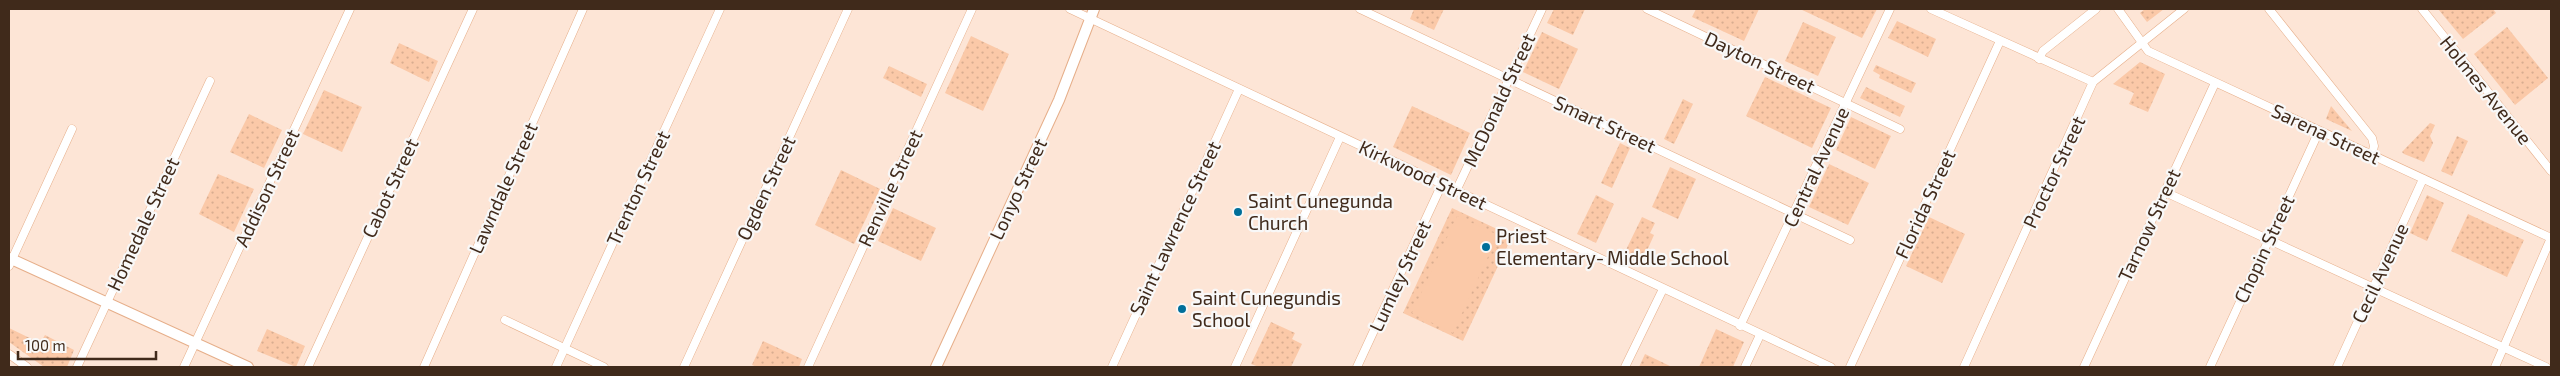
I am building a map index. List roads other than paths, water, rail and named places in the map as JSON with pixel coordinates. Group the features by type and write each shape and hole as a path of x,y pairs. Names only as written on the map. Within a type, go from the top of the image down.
{"street":[{"name":"Addison Street","path":"184,367 350,9"},
{"name":"Cabot Street","path":"308,367 473,9"},
{"name":"Lawndale Street","path":"424,367 583,9"},
{"name":"Trenton Street","path":"556,367 720,9"},
{"name":"Ogden Street","path":"684,367 848,9"},
{"name":"Renville Street","path":"808,367 972,9"},
{"name":"Kirkwood Street","path":"1070,9 1092,13 1239,89 1740,326 1831,367"},
{"name":"Smart Street","path":"1360,9 1850,240"},
{"name":"McDonald Street","path":"1456,191 1542,9"},
{"name":"Dayton Street","path":"1647,9 1900,129"},
{"name":"Central Avenue","path":"1740,326 1890,9"},
{"path":"1931,9 2093,82"},
{"path":"2040,59 2044,51 2096,9"},
{"name":"Sarena Street","path":"2118,9 2148,51 2551,238"},
{"name":"Proctor Street","path":"1964,367 2093,82 2184,9"},
{"path":"2269,9 2372,138 2374,146 2372,156"},
{"name":"Holmes Avenue","path":"2422,9 2551,170"},
{"name":"Lonyo Street","path":"936,367 1062,93 1092,13"},
{"name":"Florida Street","path":"1850,367 2000,40"},
{"name":"Homedale Street","path":"77,367 210,81"},
{"name":"Tarnow Street","path":"2084,367 2215,83"},
{"name":"Saint Lawrence Street","path":"1112,367 1239,89"},
{"path":"72,129 10,261 106,302 248,367"},
{"name":"Chopin Street","path":"2210,367 2319,131"},
{"path":"1235,367 1340,137"},
{"name":"Cecil Avenue","path":"2337,367 2423,178"},
{"name":"Lumley Street","path":"1357,367 1442,184"},
{"path":"2165,192 2546,367"},
{"path":"2495,367 2551,238"},
{"path":"1625,367 1662,289"},
{"path":"505,320 604,367"},
{"path":"1745,367 1760,335"},
{"path":"9,354 27,367"}],"place":[{"name":"Saint Cunegunda Church","path":"1238,212"},
{"name":"Priest Elementary‑Middle School","path":"1486,247"},
{"name":"Saint Cunegundis School","path":"1182,309"}]}
